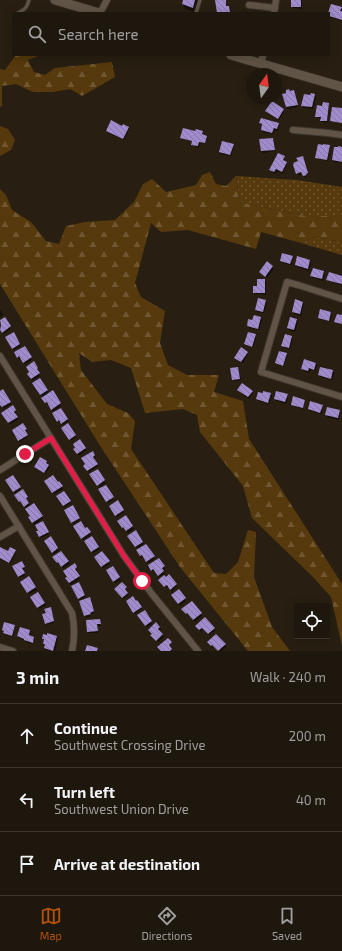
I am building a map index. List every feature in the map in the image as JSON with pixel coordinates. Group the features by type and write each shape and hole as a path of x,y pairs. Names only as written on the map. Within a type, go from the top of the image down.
{"street":[{"path":"55,0 97,12"},
{"path":"101,12 107,0"},
{"path":"249,5 275,11 276,0"},
{"path":"240,56 262,59 342,87"},
{"path":"293,130 342,135"},
{"path":"342,299 287,282 261,372 342,397"},
{"path":"0,356 124,556 152,594 198,651"},
{"path":"0,470 51,438"},
{"path":"0,496 72,613 75,628 72,651"},
{"path":"0,537 19,526"},
{"path":"0,647 13,651"}],"lane":[{"path":"20,12 28,6 29,0"},
{"path":"196,12 200,0"}],"green space":[{"path":"15,56 37,56 28,60 34,72 45,75 55,68 112,62 115,77 82,96 70,89 53,92 33,92 16,84 2,86 2,106 0,107 0,69 5,70"},
{"path":"0,126 8,129 15,140 11,150 0,156"},
{"path":"210,172 216,184 226,186 236,176 239,202 306,216 342,216 342,242 314,237 301,243 261,232 256,249 188,230 161,232 151,223 135,283 141,297 165,311 160,343 168,365 187,375 219,375 214,392 243,401 249,439 342,584 342,646 331,597 312,576 252,518 243,486 200,432 197,415 183,409 145,413 131,368 111,360 92,362 79,353 81,370 107,404 128,413 135,421 131,449 214,573 226,574 238,562 248,530 256,532 254,577 272,627 290,651 248,651 180,567 99,444 0,284 0,189 6,195 12,210 31,222 46,241 59,244 66,226 85,222 115,220 134,202 143,184 152,179 166,192 196,185 202,175"},
{"path":"236,176 297,180 342,187 342,216 306,216 239,202"},
{"path":"314,237 342,242 342,255 301,243"}],"building":[{"path":"183,0 195,0 193,8 182,4"},
{"path":"215,0 226,0 226,6 229,6 230,12 217,12"},
{"path":"291,0 301,0 301,7 291,7"},
{"path":"331,4 342,7 340,11 342,11 342,20 330,16 330,12 328,12"},
{"path":"286,90 294,90 298,105 286,107 282,94 286,93"},
{"path":"311,93 315,94 312,107 301,106 304,94 310,95"},
{"path":"323,102 329,103 327,121 320,121 321,117 315,117 317,105 322,106"},
{"path":"270,104 276,104 284,109 278,119 265,111"},
{"path":"332,107 342,108 342,123 330,121"},
{"path":"261,118 279,123 277,129 274,128 272,133 261,130 262,124 259,123"},
{"path":"111,120 122,126 123,124 129,127 123,139 106,131"},
{"path":"183,128 203,131 202,134 207,136 205,143 199,142 198,146 191,145 192,141 180,138"},
{"path":"273,138 275,150 261,151 259,139"},
{"path":"222,141 234,144 230,155 219,152"},
{"path":"318,144 330,145 327,160 315,158"},
{"path":"334,147 342,147 342,162 332,160"},
{"path":"278,153 285,156 283,160 287,162 282,172 276,169 274,172 269,170"},
{"path":"303,156 308,173 306,174 307,175 303,176 301,172 296,174 293,163 298,161 296,158"},
{"path":"282,253 293,256 290,264 280,261"},
{"path":"297,256 310,260 308,269 295,265"},
{"path":"267,261 273,266 265,277 259,272"},
{"path":"313,268 324,271 322,279 310,276"},
{"path":"329,272 342,276 342,284 326,280"},
{"path":"257,279 265,279 265,293 253,293 253,286 257,286"},
{"path":"258,298 266,300 263,312 255,310"},
{"path":"295,299 303,302 300,314 292,312"},
{"path":"320,309 331,312 329,321 318,318"},
{"path":"337,314 342,315 342,324 334,322"},
{"path":"254,315 261,317 258,329 247,326 248,319 252,320"},
{"path":"5,317 11,326 2,333 0,330 0,320"},
{"path":"290,317 297,319 294,330 287,328"},
{"path":"14,332 20,344 12,349 5,337"},
{"path":"248,332 256,334 252,347 244,344"},
{"path":"285,334 292,336 289,348 281,346"},
{"path":"25,346 32,357 23,363 19,356 17,358 14,352"},
{"path":"241,347 248,352 241,362 234,358"},
{"path":"279,351 287,353 283,366 275,363"},
{"path":"304,359 316,363 314,370 309,368 308,371 301,369"},
{"path":"34,361 40,373 31,379 27,374 29,372 26,367"},
{"path":"238,367 240,379 232,380 230,368"},
{"path":"320,367 333,370 331,379 318,375"},
{"path":"40,378 48,390 40,395 32,383"},
{"path":"242,383 253,391 248,397 237,390"},
{"path":"3,389 11,402 2,407 0,405 0,391"},
{"path":"53,390 61,403 51,410 47,402 45,403 41,398"},
{"path":"263,391 271,393 268,403 256,399 258,392 263,393"},
{"path":"276,391 288,394 285,402 274,399"},
{"path":"293,396 305,400 303,408 291,405"},
{"path":"310,401 323,405 320,413 308,409"},
{"path":"13,405 16,410 14,412 18,417 8,423 1,413"},
{"path":"327,407 340,410 338,418 325,415"},
{"path":"61,408 68,419 61,424 59,420 57,422 52,413"},
{"path":"23,423 27,429 25,430 28,435 18,441 12,430"},
{"path":"68,423 76,435 69,440 61,428"},
{"path":"80,439 86,448 77,454 73,449 75,448 73,444"},
{"path":"93,451 95,455 93,457 98,464 87,471 83,466 85,464 81,458"},
{"path":"40,457 47,461 46,463 49,465 44,473 34,467"},
{"path":"98,469 105,480 97,486 89,474"},
{"path":"13,475 21,487 13,492 5,480"},
{"path":"53,475 63,486 52,493 44,481"},
{"path":"106,485 114,497 106,502 98,489"},
{"path":"23,489 28,497 26,498 29,503 24,507 14,495"},
{"path":"64,491 71,501 63,506 56,496"},
{"path":"118,500 124,510 115,516 109,506"},
{"path":"34,503 43,516 32,523 28,517 30,516 25,509"},
{"path":"73,505 80,518 71,523 64,510"},
{"path":"126,515 133,526 126,531 117,521"},
{"path":"43,521 49,532 39,537 35,525"},
{"path":"81,521 85,528 87,527 91,532 81,539 73,526"},
{"path":"136,530 143,542 135,547 127,536"},
{"path":"51,536 58,548 52,553 44,541"},
{"path":"92,536 99,547 91,552 84,541"},
{"path":"146,544 155,556 146,562 142,555 140,556 136,550"},
{"path":"0,547 8,551 10,547 16,550 9,563 0,558"},
{"path":"61,551 69,561 61,567 52,557"},
{"path":"102,551 110,561 101,567 94,557"},
{"path":"159,558 165,566 162,568 164,571 158,576 153,569 151,571 148,565"},
{"path":"22,561 25,567 22,568 25,573 18,577 12,566"},
{"path":"75,563 77,567 75,569 80,576 69,583 65,578 67,577 63,571"},
{"path":"113,566 120,577 113,582 106,570"},
{"path":"169,574 177,584 170,590 167,585 164,587 158,580 164,575 166,577"},
{"path":"29,576 36,587 27,593 20,582"},
{"path":"79,582 85,595 78,599 71,586"},
{"path":"122,582 127,587 125,589 128,593 122,598 114,589"},
{"path":"179,589 186,598 178,604 171,595"},
{"path":"38,592 45,603 37,608 30,597"},
{"path":"133,596 142,607 133,613 126,601"},
{"path":"90,597 94,611 90,613 91,614 84,616 79,601"},
{"path":"192,601 202,613 193,620 181,609"},
{"path":"51,607 54,621 45,624 42,614 46,613 44,609"},
{"path":"145,610 152,621 145,626 137,615"},
{"path":"205,617 215,628 208,634 202,628 199,630 195,626"},
{"path":"100,619 101,624 97,624 98,631 87,632 86,620"},
{"path":"4,622 15,625 12,636 3,633 4,631 2,630"},
{"path":"156,622 160,627 158,629 163,634 156,641 150,635 152,634 148,630"},
{"path":"20,627 30,630 29,635 34,637 33,643 17,636"},
{"path":"47,633 57,636 53,651 44,648 44,639 42,639 43,634 47,635"},
{"path":"216,634 226,644 218,651 207,642"},
{"path":"168,638 172,642 169,645 172,649 170,651 161,651 157,647"},
{"path":"87,645 98,648 97,651 85,651"}],"route":[{"path":"25,454 51,438 124,556 142,581"}]}
